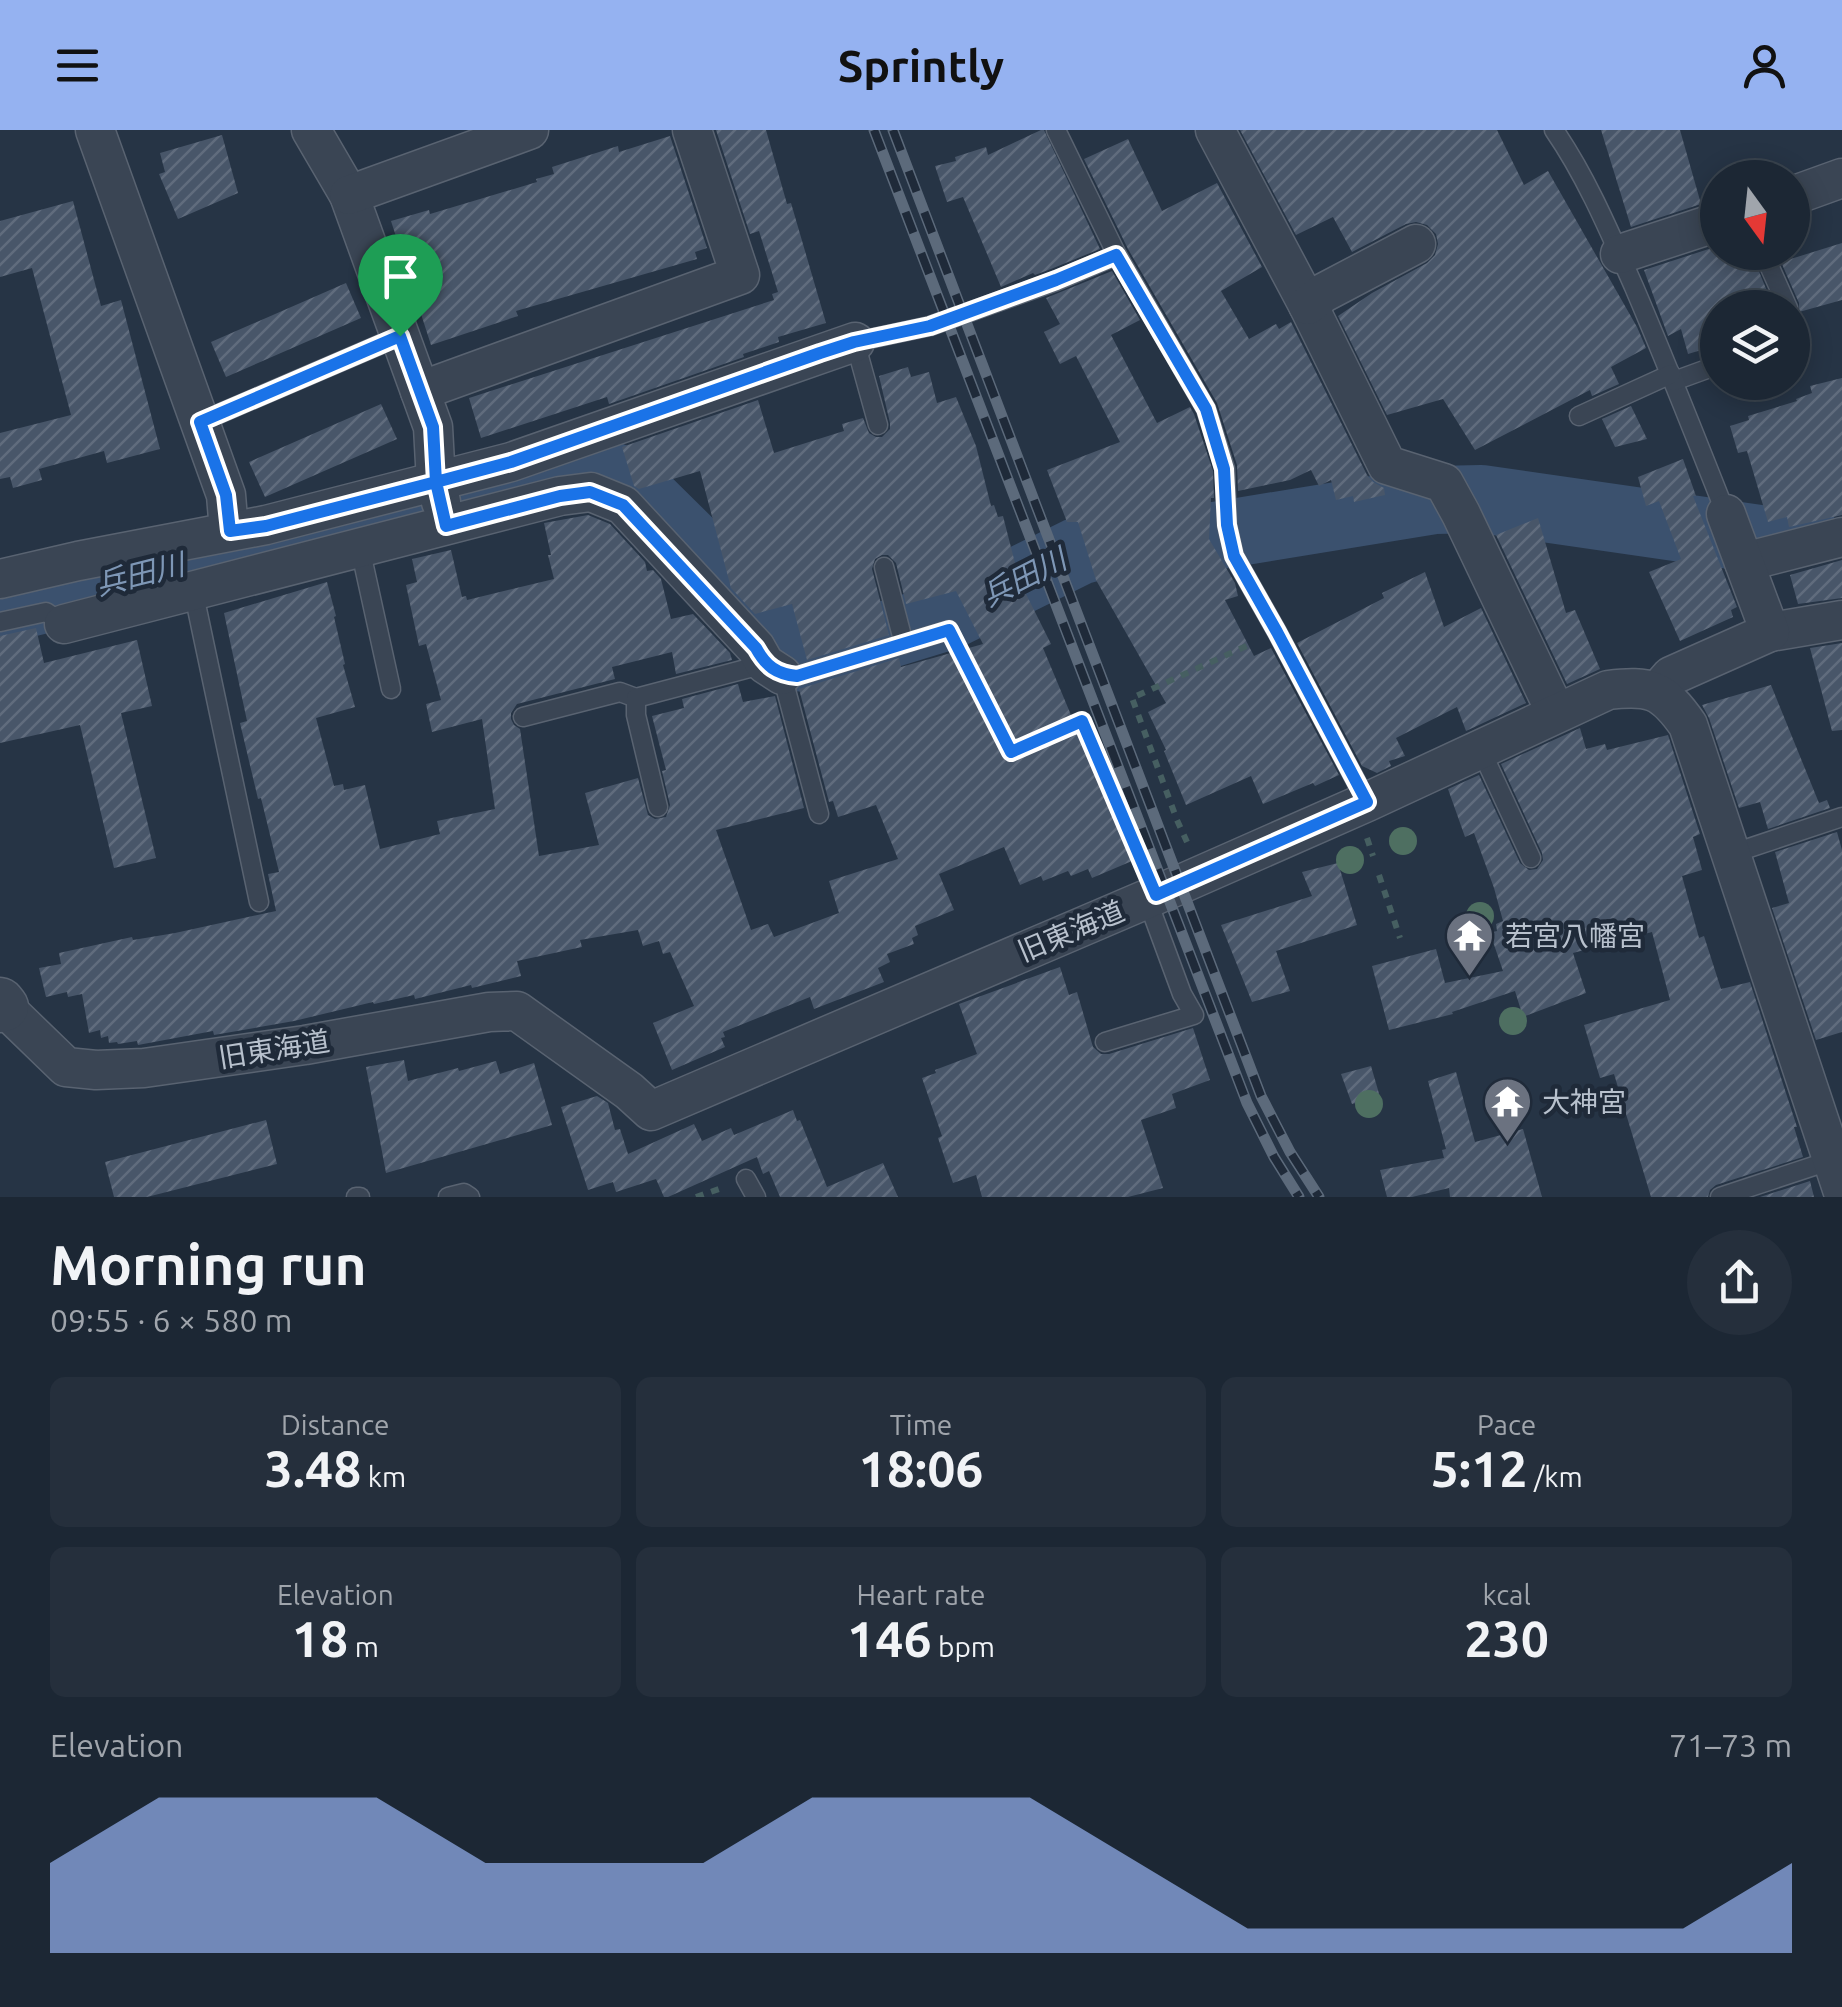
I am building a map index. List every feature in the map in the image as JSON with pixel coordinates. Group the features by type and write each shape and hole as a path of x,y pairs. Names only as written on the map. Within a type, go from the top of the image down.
{"street":[{"path":"96,130 226,495 230,531"},
{"path":"311,130 349,195 433,427 441,504"},
{"path":"349,195 529,130"},
{"path":"420,391 740,274 692,130"},
{"path":"1215,130 1388,466 1452,499 1556,713"},
{"path":"1810,190 1842,178"},
{"path":"1620,254 1700,228"},
{"path":"1308,305 1416,244"},
{"path":"64,624 360,548 511,462 854,342"},
{"path":"0,579 230,531 441,504 590,492 623,505 773,670"},
{"path":"1770,632 1736,542 1842,537"},
{"path":"1837,1174 1688,725 1657,692 1671,676 1770,632 1842,620"},
{"name":"旧東海道","path":"1,1005 66,1067 96,1070 162,1066 489,1012 517,1011 651,1111 1203,875 1608,690 1637,686 1657,692"}],"lane":[{"path":"1056,130 1116,255 1206,409 1224,469 1227,525 1234,556 1367,802"},
{"path":"1554,130 1574,159 1620,254 1673,377 1736,542"},
{"path":"878,425 854,342 930,326 1116,255"},
{"path":"200,422 400,336"},
{"path":"1579,416 1700,370"},
{"path":"360,548 392,689"},
{"path":"884,567 902,636"},
{"path":"193,590 258,902"},
{"path":"0,622 46,612 64,624"},
{"path":"523,717 620,692 636,698 773,670 797,676 902,636 949,630"},
{"path":"773,670 819,814"},
{"path":"636,698 636,716 658,807"},
{"path":"1480,748 1531,858"},
{"path":"1731,854 1842,817"},
{"path":"1105,1042 1194,1015 1182,994 1151,897"},
{"path":"1720,1197 1837,1174"},
{"path":"746,1179 756,1197"},
{"path":"448,1197 464,1192 470,1197"}],"path":[{"path":"949,630 1011,752 1082,721 1151,897"},
{"path":"1203,875 1176,820 1132,698 1277,632"},
{"path":"1379,875 1400,938"}],"building":[{"path":"716,130 766,130 826,323 778,337 779,342 743,354 744,357 609,404 607,397 481,438 469,398 774,300 772,294 778,292 759,231 750,234"},
{"path":"1041,130 1100,249 1001,287 963,197 947,202 935,166 986,147 988,155"},
{"path":"1240,130 1497,130 1524,185 1548,171 1646,348 1611,367 1619,384 1592,396 1590,390 1475,450 1443,399 1387,415 1338,316 1427,263 1435,255 1436,234 1427,225 1406,224 1352,252 1333,217 1296,235"},
{"path":"1601,130 1680,130 1700,204 1631,227"},
{"path":"222,135 238,193 178,219 159,174 165,172 160,153"},
{"path":"670,136 707,248 695,252 697,259 516,311 518,316 431,345 391,221 429,210 430,214 537,182 536,179 554,174 552,167 618,146 619,152"},
{"path":"1128,139 1162,211 1217,183 1262,267 1221,291 1249,339 1276,324 1279,329 1291,322 1367,475 1384,488 1385,495 1354,502 1353,496 1336,500 1331,480 1319,486 1311,470 1290,480 1238,491 1237,465 1217,403 1128,249 1084,159"},
{"path":"73,201 101,306 121,300 160,449 107,463 104,451 39,469 42,480 13,488 10,477 0,479 0,433 71,415 32,268 0,277 0,221"},
{"path":"1842,243 1842,300 1810,309 1810,290 1793,290 1785,270 1810,270 1810,253"},
{"path":"1700,252 1700,270 1758,270 1767,290 1700,290 1700,350 1688,354 1681,329 1668,336 1644,270"},
{"path":"1112,271 1140,320 1111,335 1157,423 1190,407 1194,414 1213,471 1209,539 1235,583 1238,596 1225,600 1254,656 1271,648 1339,775 1263,804 1251,776 1186,805 1148,712 1166,703 1096,580 1078,522 1067,522 1047,470 1120,442 1076,356 1060,364 1044,332 1060,324 1046,298"},
{"path":"346,283 361,318 226,377 211,342"},
{"path":"908,367 911,377 929,372 937,403 956,397 976,446 991,506 994,505 998,517 1003,516 1016,567 1013,568 1051,644 1043,648 1132,861 1092,878 1088,869 1071,876 1068,871 1043,881 1041,876 1020,885 1004,847 939,874 954,910 915,926 918,935 912,938 914,944 887,954 890,962 878,968 884,982 814,1009 810,997 723,1032 725,1047 672,1070 653,1023 694,1006 670,952 663,954 659,941 643,946 638,930 580,940 582,947 517,961 521,976 472,988 471,985 294,1021 138,1045 137,1041 109,1043 108,1036 101,1038 100,1030 89,1033 82,994 68,997 67,992 46,997 39,968 61,964 59,953 276,911 268,874 279,872 240,723 247,721 224,613 327,582 355,707 316,718 334,786 343,784 344,790 365,785 380,849 440,834 437,821 495,809 482,719 432,732 426,704 441,700 426,644 419,646 406,585 417,582 412,559 451,550 462,597 467,600 554,579 544,523 588,515 610,524 645,562 647,571 653,570 661,579 671,619 693,614 730,653 732,660 676,674 672,652 612,667 615,679 517,704 511,719 520,729 539,856 599,845 585,793 638,778 648,815 655,819 666,817 670,805 662,771 666,770 652,716 684,708 682,699 738,684 743,702 775,696 804,808 716,830 751,930 768,924 774,937 839,913 829,881 898,859 876,805 838,817 833,801 829,802 799,689 899,658 901,667 983,644 956,591 906,604 896,563 882,555 875,559 872,569 889,635 807,660 792,604 755,614 731,588 700,471 639,489 634,486 622,447 758,400 774,453 844,431 842,424 863,418 869,433 882,437 890,423 879,376"},
{"path":"1842,378 1842,515 1789,527 1787,517 1768,522 1747,451 1738,453 1730,426 1796,400 1810,400 1810,386"},
{"path":"381,404 397,439 265,497 249,462"},
{"path":"1631,406 1647,439 1615,447 1602,419"},
{"path":"1683,459 1693,496 1737,607 1731,610 1733,617 1680,641 1649,572 1681,559 1659,501 1646,506 1638,477"},
{"path":"1538,518 1566,613 1575,610 1600,669 1567,684 1496,535"},
{"path":"1842,560 1842,598 1798,604 1790,575"},
{"path":"1425,572 1444,627 1481,608 1526,703 1466,731 1457,707 1396,738 1405,756 1389,761 1391,766 1377,773 1362,766 1297,643"},
{"path":"36,628 44,663 137,640 152,706 121,713 156,858 114,868 80,725 0,743 0,636"},
{"path":"1842,643 1842,730 1832,731 1810,648"},
{"path":"1771,685 1819,803 1827,800 1830,808 1768,829 1760,802 1739,808 1702,705"},
{"path":"1580,728 1586,749 1605,744 1607,750 1668,735 1700,834 1693,837 1702,870 1682,876 1699,938 1704,936 1721,989 1750,982 1797,1127 1803,1157 1716,1185 1708,1197 1651,1197 1614,1074 1600,1078 1584,1025 1670,1000 1652,932 1573,953 1586,993 1523,1017 1515,991 1453,1014 1389,1030 1372,966 1436,949 1445,983 1503,971 1490,933 1497,931 1496,924 1503,921 1494,888 1474,833 1465,837 1448,789 1479,775 1520,863 1529,870 1537,869 1543,860 1542,853 1501,764"},
{"path":"1837,832 1842,850 1842,1032 1816,1040 1772,908 1789,903 1775,852"},
{"path":"1338,863 1357,925 1276,951 1290,991 1252,1002 1221,925 1312,896 1302,872"},
{"path":"1060,967 1069,995 1077,992 1093,1047 1101,1054 1193,1028 1210,1080 1172,1094 1176,1108 1141,1120 1163,1188 1128,1197 982,1197 976,1175 953,1183 922,1078 977,1054 959,1004"},
{"path":"404,1060 408,1081 496,1061 500,1074 534,1063 552,1125 386,1173 366,1067"},
{"path":"1371,1066 1380,1097 1352,1104 1341,1074"},
{"path":"1456,1072 1475,1142 1523,1129 1542,1197 1450,1197 1449,1188 1412,1197 1387,1197 1380,1170 1444,1158 1442,1150 1446,1149 1428,1081"},
{"path":"597,1096 608,1103 615,1130 620,1129 628,1154 694,1124 702,1141 731,1128 734,1135 793,1110 827,1187 883,1163 898,1197 780,1197 769,1171 763,1174 757,1157 668,1197 664,1197 656,1179 616,1192 613,1182 588,1190 561,1107"},
{"path":"266,1120 277,1164 147,1197 114,1197 105,1162"},
{"path":"1810,1181 1814,1197 1760,1197"}],"waterway":[{"name":"兵田川","path":"0,610 584,466 614,477 641,495 714,567 793,657 811,658 948,616 1079,551 1133,536 1208,537 1435,500 1481,499 1766,540 1803,531"}],"railway":[{"path":"874,130 1247,1103 1299,1197"},
{"path":"893,130 1261,1096 1319,1197"}],"place":[{"name":"若宮八幡宮","path":"1470,978"},
{"name":"大神宮","path":"1507,1144"}],"route":[{"path":"400,336 200,422 226,495 230,531 266,526 436,482 446,526 560,496 590,492 623,505 756,648 765,664 782,675 797,676 949,630 1011,752 1082,721 1156,895 1367,802 1234,556 1227,525 1224,469 1206,409 1116,255 930,326 854,342 511,462 436,482 433,427 400,336"}]}
